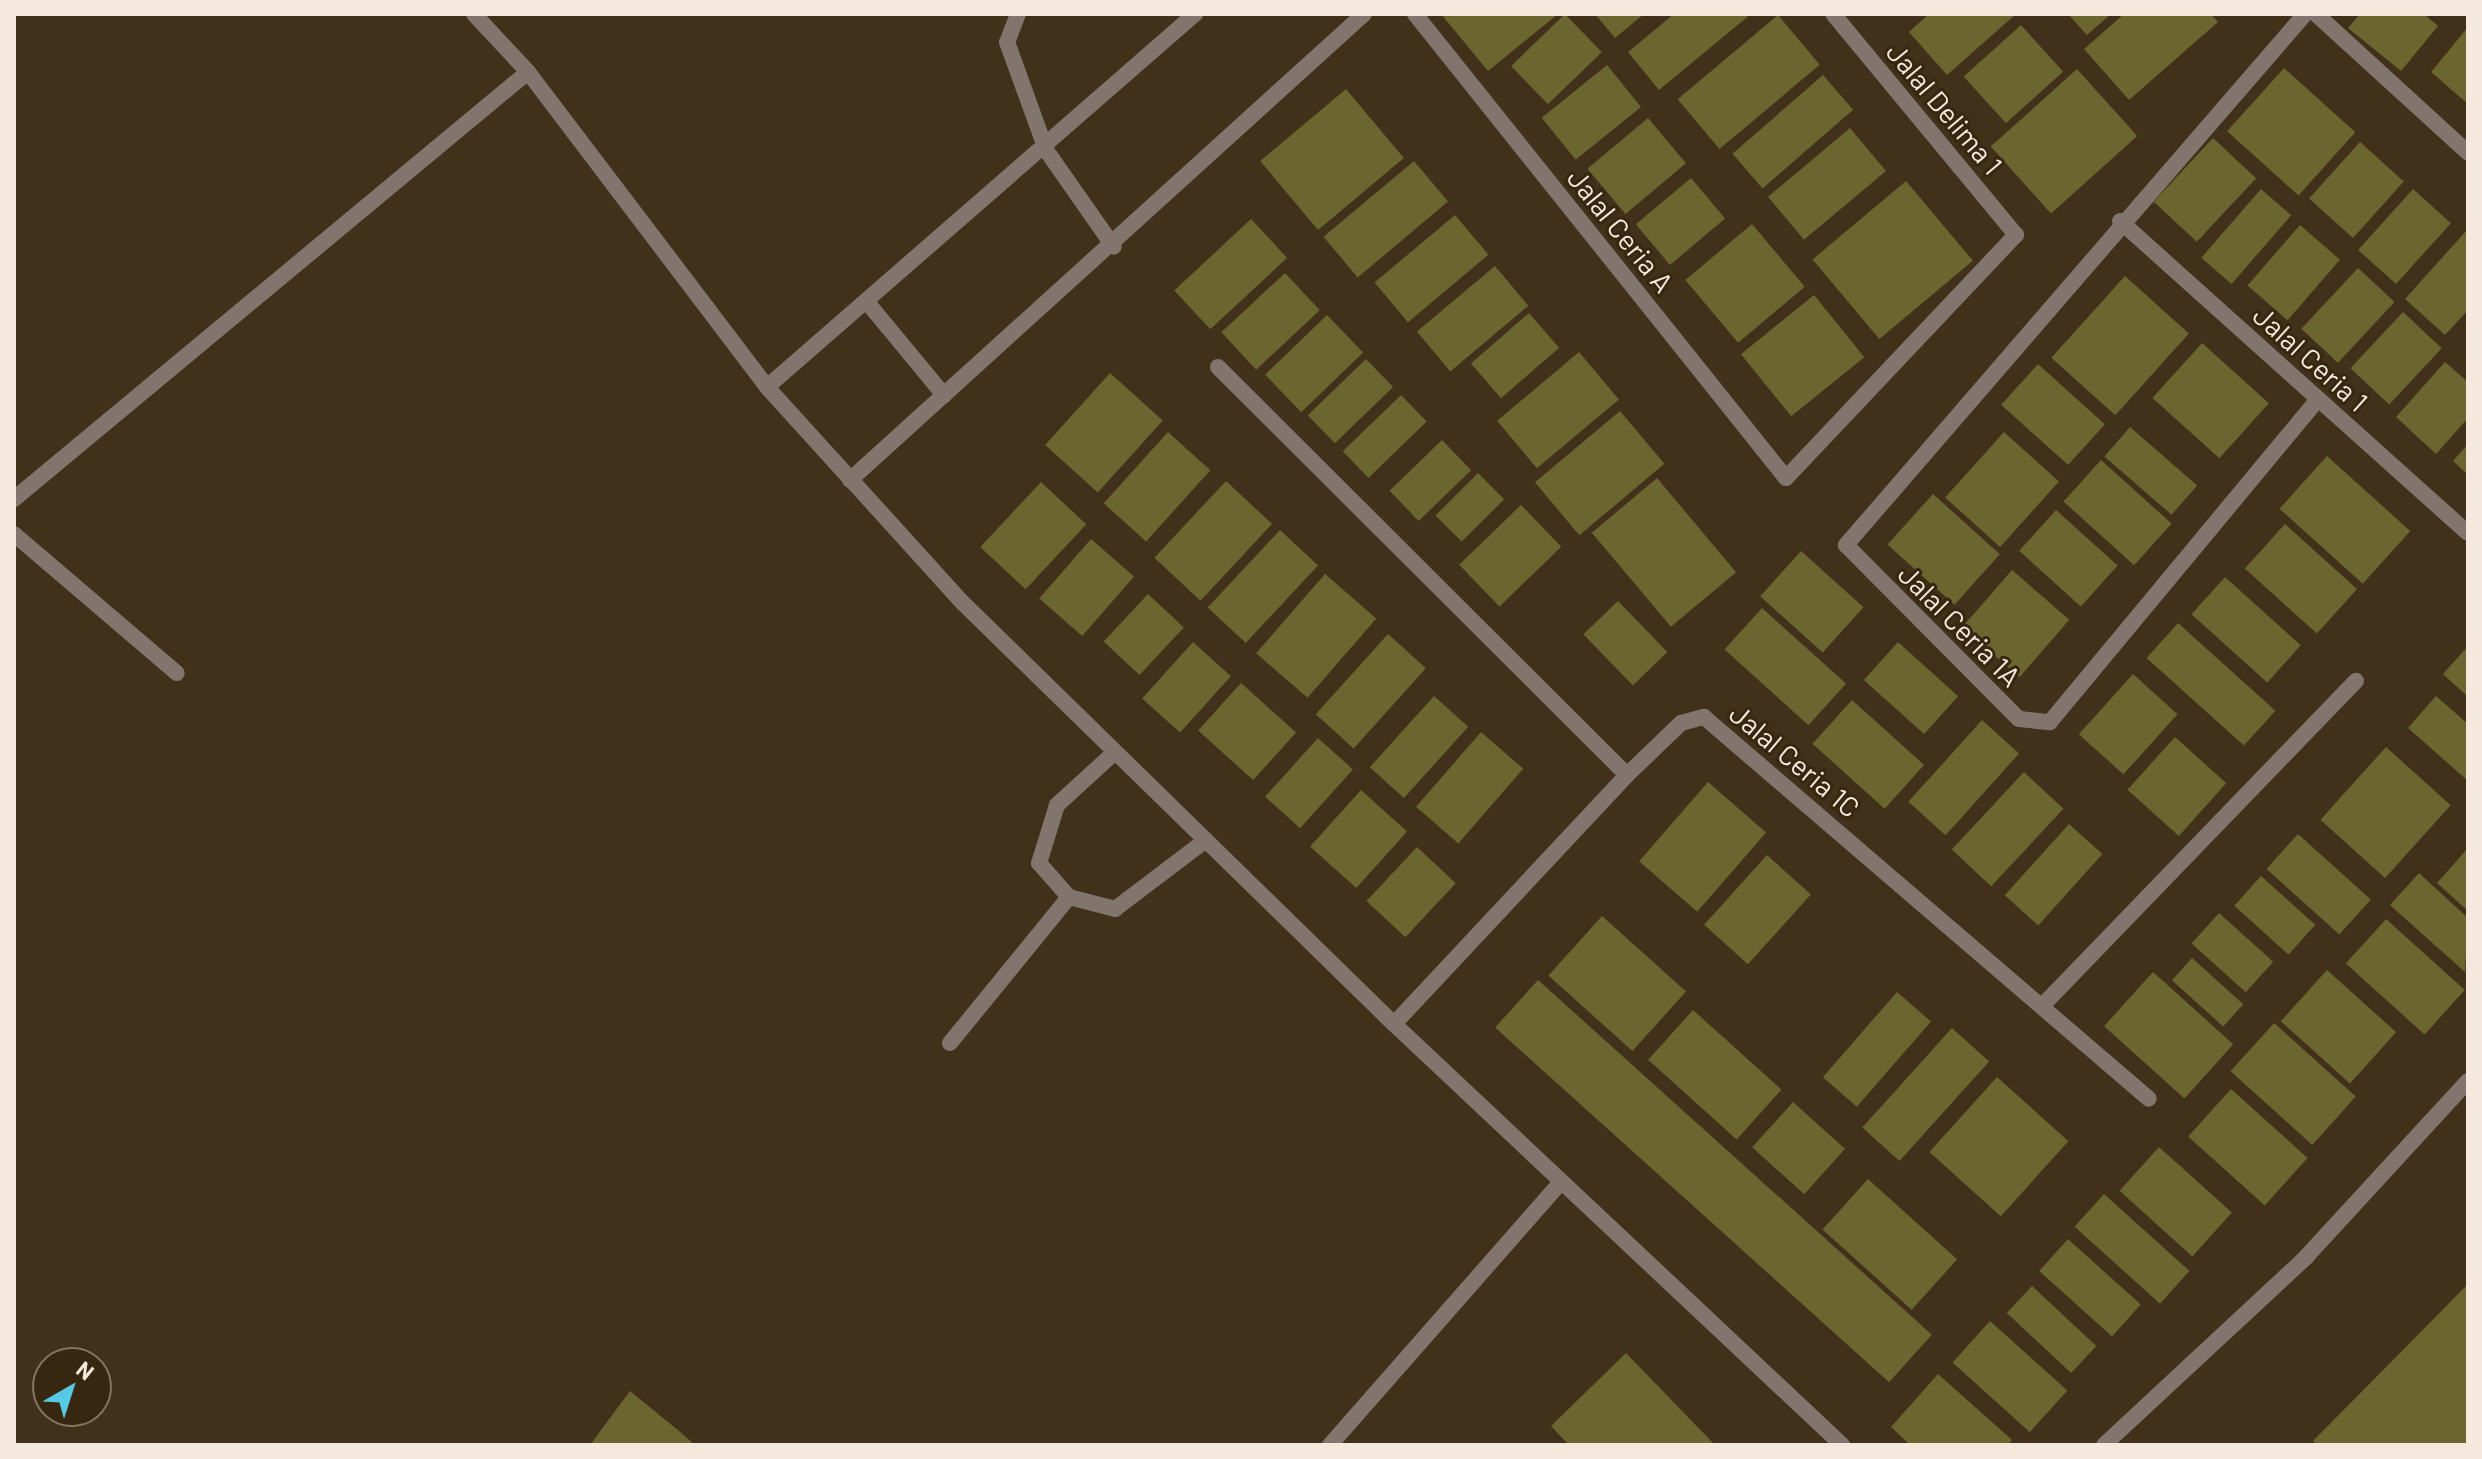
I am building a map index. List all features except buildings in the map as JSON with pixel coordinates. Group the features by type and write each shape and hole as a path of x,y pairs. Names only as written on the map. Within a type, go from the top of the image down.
{"street":[{"path":"474,14 528,72 767,387 850,480 1115,752 1394,1024 1842,1445"},
{"path":"1018,14 1007,42 1046,150 1114,247"},
{"path":"767,387 1046,150 1195,14"},
{"path":"850,480 1114,247 1364,14"},
{"name":"Jalal Ceria A","path":"1415,14 1786,478 2016,235"},
{"name":"Jalal Delima 1","path":"1833,14 2016,235"},
{"path":"2120,221 2305,14"},
{"path":"2316,14 2468,153"},
{"path":"14,499 528,72"},
{"name":"Jalal Ceria 1","path":"2120,221 2468,533"},
{"name":"Jalal Ceria 1A","path":"2120,221 1846,545 2019,719 2050,722 2318,399"},
{"path":"867,302 944,395"},
{"path":"1218,367 1627,775"},
{"path":"14,534 177,673"},
{"path":"2042,1006 2356,681"},
{"name":"Jalal Ceria 1C","path":"1394,1024 1627,775 1681,723 1704,717 2149,1099"},
{"path":"1115,752 1057,805 1039,863 1069,897 1115,909 1206,840"},
{"path":"950,1043 1069,897"},
{"path":"2104,1445 2306,1257 2468,1081"},
{"path":"1330,1445 1560,1183"}]}
